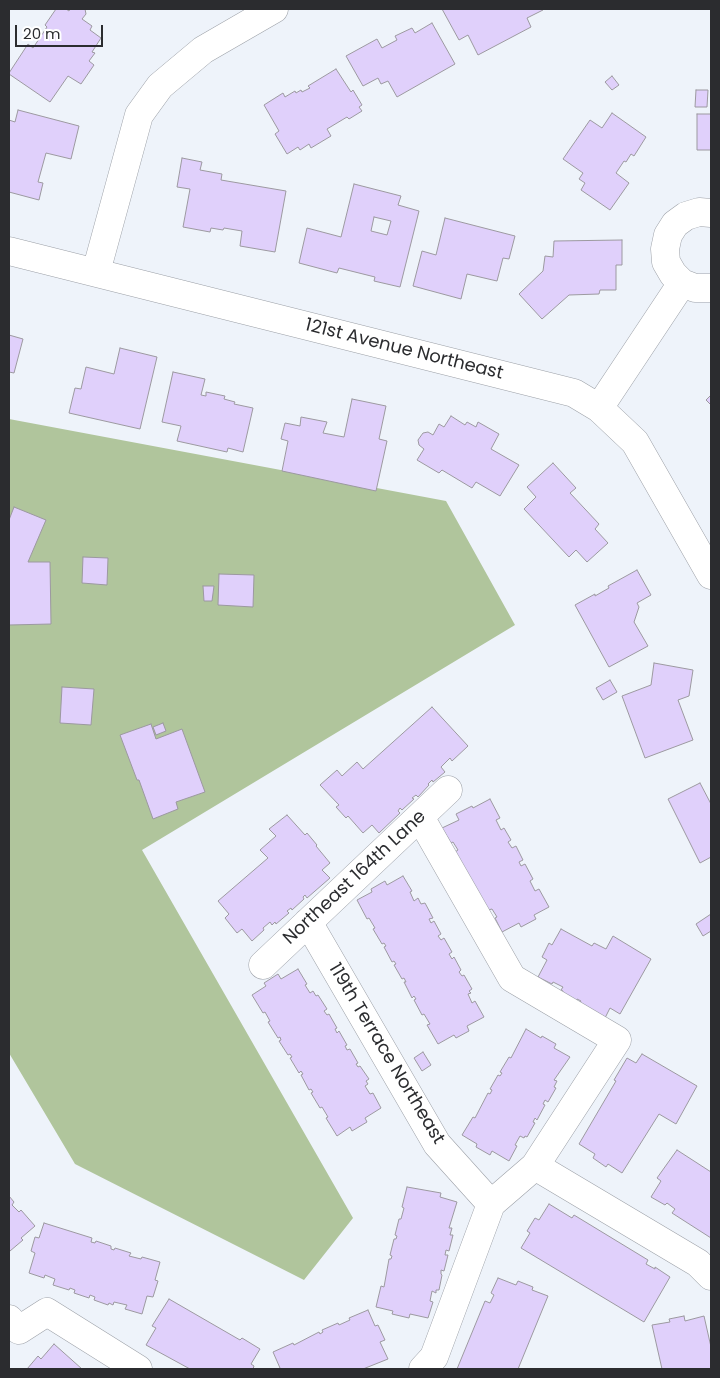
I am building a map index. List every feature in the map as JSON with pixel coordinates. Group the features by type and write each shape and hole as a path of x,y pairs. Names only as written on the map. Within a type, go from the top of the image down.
{"street":[{"path":"96,272 139,115 160,86 203,50 274,9"},
{"path":"711,213 699,212 686,216 675,224 668,236 665,248 666,262 673,274 682,283 695,288 711,288"},
{"name":"121st Avenue Northeast","path":"9,251 574,392 599,408 635,442 711,576"},
{"path":"599,408 682,283"},
{"name":"Northeast 164th Lane","path":"263,965 448,790"},
{"path":"420,817 512,978 617,1040 535,1166 491,1204 434,1357 423,1369"},
{"name":"119th Terrace Northeast","path":"308,922 437,1144 491,1204"},
{"path":"535,1166 698,1263 711,1276"},
{"path":"12,1333 47,1312 138,1369"}],"green space":[{"path":"9,419 446,501 515,625 142,850 353,1218 304,1280 75,1164 9,1053"}],"building":[{"path":"56,9 66,9 69,11 70,9 85,9 86,14 82,19 92,26 90,30 101,38 92,52 95,53 89,61 94,65 81,84 68,76 50,102 9,73 28,44 33,48"},
{"path":"442,9 543,10 527,18 531,27 478,55 468,35 459,40"},
{"path":"432,23 455,64 397,97 388,81 381,84 378,78 363,86 346,56 377,39 382,48 397,40 395,36 412,28 415,33"},
{"path":"336,69 351,92 353,90 362,105 359,107 362,111 349,119 347,117 327,129 331,136 311,148 309,144 300,150 298,147 287,154 275,134 279,131 264,105 283,93 285,97 295,91 296,93 301,90 302,92 310,88 308,86"},
{"path":"612,76 619,85 612,90 605,82"},
{"path":"696,90 708,90 707,107 695,107"},
{"path":"18,110 79,126 71,159 46,153 38,182 43,183 39,200 9,192 9,120 15,122"},
{"path":"612,113 646,137 634,156 631,154 616,173 629,183 610,210 581,190 585,183 579,179 583,173 563,159 590,120 602,128"},
{"path":"697,114 711,114 711,150 697,150"},
{"path":"182,158 202,162 200,170 222,174 221,180 286,191 275,252 240,246 242,231 211,228 210,232 183,227 190,189 177,187"},
{"path":"354,184 401,196 398,205 419,211 400,287 374,281 375,277 339,268 337,273 299,263 307,228 341,237","holes":["374,217 391,221 387,235 371,231"]},
{"path":"445,218 515,236 509,259 503,258 497,281 467,274 461,299 413,286 422,251 436,255"},
{"path":"622,240 622,265 616,265 616,290 600,290 599,294 569,295 542,319 519,294 543,271 545,256 553,257 554,241"},
{"path":"9,335 23,339 14,373 9,372"},
{"path":"120,348 157,357 140,429 69,413 75,388 81,389 86,367 114,374"},
{"path":"173,372 205,379 201,395 206,396 206,392 225,396 224,399 235,402 234,404 253,408 243,452 228,448 227,452 177,441 181,426 162,422"},
{"path":"711,395 711,405 706,400"},
{"path":"352,399 386,406 379,439 387,441 376,491 282,471 288,441 281,439 285,423 300,426 301,417 327,422 323,433 344,437"},
{"path":"451,416 465,425 467,422 476,427 478,422 499,434 491,449 519,465 500,496 476,482 472,488 442,470 439,473 417,460 424,449 419,445 418,440 423,433 428,432 433,435 439,424 444,427"},
{"path":"553,463 576,488 570,493 599,524 595,529 608,543 587,562 576,550 569,557 524,509 536,497 527,487"},
{"path":"14,507 46,520 28,562 50,562 51,624 9,625 9,520"},
{"path":"83,557 108,558 107,585 82,583"},
{"path":"637,570 651,595 637,603 639,607 634,622 648,646 609,667 575,605 595,594 595,596 609,588 608,586"},
{"path":"219,574 254,575 253,607 218,605"},
{"path":"203,586 214,586 212,601 204,601"},
{"path":"654,663 693,670 689,696 678,700 693,740 645,758 622,696 651,685"},
{"path":"610,680 617,692 603,700 596,688"},
{"path":"62,687 94,689 91,725 60,723"},
{"path":"432,707 468,746 452,761 450,758 441,767 445,772 433,782 432,780 418,797 416,795 412,798 414,799 402,810 400,808 398,811 400,813 379,833 372,825 363,833 348,816 346,818 336,807 339,805 320,785 337,770 342,776 357,762 363,769"},
{"path":"163,723 166,731 156,735 153,727"},
{"path":"151,724 156,739 182,729 205,792 176,802 178,809 153,819 120,735"},
{"path":"700,783 711,804 711,857 700,863 668,799"},
{"path":"490,799 500,818 496,820 501,830 504,828 511,840 508,842 512,848 516,846 523,860 519,862 521,866 525,864 533,879 530,881 535,891 539,889 549,907 534,915 536,919 521,927 519,923 502,932 495,918 497,917 492,909 488,910 455,852 458,850 453,842 451,843 442,828 459,820 456,814"},
{"path":"287,815 305,835 307,833 330,863 322,870 330,878 307,898 305,895 304,899 292,910 291,908 287,911 289,913 276,924 275,922 272,925 270,922 252,941 242,929 237,933 225,918 229,914 218,901 268,858 260,850 276,836 269,829"},
{"path":"403,876 412,891 410,892 414,901 418,898 421,904 425,903 433,918 429,919 431,923 434,921 441,934 438,936 441,940 444,938 452,952 449,954 452,959 454,957 461,970 459,972 462,976 464,975 472,989 469,991 471,993 468,994 472,1003 475,1001 484,1017 467,1026 469,1031 456,1038 454,1035 438,1044 427,1025 430,1024 424,1014 422,1015 414,1000 416,999 414,996 412,998 404,978 402,979 394,965 396,964 394,961 392,962 384,947 386,946 384,943 382,944 373,929 375,928 369,918 367,919 357,900 372,892 371,889 385,881 387,885"},
{"path":"711,914 711,931 703,936 696,924"},
{"path":"561,929 592,946 594,943 606,949 613,936 651,959 620,1014 610,1008 605,1018 579,1004 581,1001 577,999 576,1001 562,994 563,991 561,990 563,987 538,977 547,960 542,957 549,943 552,945"},
{"path":"298,969 310,993 313,991 316,996 318,995 327,1009 324,1011 327,1015 329,1014 337,1028 335,1029 337,1033 339,1031 347,1045 345,1046 347,1050 350,1049 358,1063 356,1064 358,1067 360,1066 369,1079 366,1081 368,1084 365,1086 370,1094 373,1093 381,1108 365,1118 367,1122 352,1131 350,1127 337,1136 326,1118 328,1117 322,1107 320,1108 311,1093 313,1092 311,1089 309,1090 301,1075 303,1074 301,1071 299,1073 290,1058 292,1057 290,1054 288,1055 279,1041 281,1040 280,1037 278,1038 268,1022 270,1021 265,1012 263,1013 252,995 266,986 264,983 278,974 281,979"},
{"path":"526,1029 556,1044 554,1048 570,1057 554,1080 557,1081 554,1087 556,1088 548,1102 545,1100 543,1104 545,1105 537,1120 535,1118 533,1122 535,1123 527,1137 520,1136 509,1161 492,1151 490,1155 476,1147 477,1144 462,1135 473,1117 475,1118 488,1093 490,1094 492,1090 490,1089 498,1075 500,1076 502,1073 500,1072 509,1057 511,1058"},
{"path":"423,1052 431,1065 422,1071 414,1058"},
{"path":"642,1054 697,1086 676,1124 659,1114 622,1173 608,1164 606,1167 593,1158 595,1154 579,1144 616,1081 614,1080 627,1058 636,1063"},
{"path":"677,1150 711,1172 711,1238 672,1213 675,1209 667,1203 665,1205 651,1197 661,1181 657,1178"},
{"path":"407,1187 441,1193 440,1197 457,1202 449,1228 452,1228 450,1235 453,1235 449,1251 446,1250 445,1255 448,1255 444,1271 441,1270 439,1290 436,1290 436,1293 432,1291 430,1301 433,1302 428,1318 410,1314 409,1318 392,1314 393,1311 376,1307 381,1286 384,1287 389,1259 392,1256 390,1255 394,1239 397,1236 395,1235 399,1219 401,1219 404,1208 402,1207"},
{"path":"9,1196 14,1202 12,1205 19,1212 21,1210 35,1226 10,1251 9,1249"},
{"path":"549,1204 572,1218 574,1215 648,1260 646,1264 655,1269 655,1267 670,1277 644,1322 521,1248 530,1233 527,1231 535,1218 539,1220"},
{"path":"44,1223 92,1238 91,1242 95,1243 96,1241 111,1246 111,1249 114,1250 115,1248 131,1253 129,1256 160,1262 155,1280 158,1281 153,1297 147,1296 142,1314 125,1309 127,1305 114,1302 113,1305 109,1303 108,1305 94,1300 95,1297 90,1295 89,1298 74,1293 75,1290 70,1288 69,1290 53,1285 55,1279 45,1275 44,1278 29,1273 35,1253 31,1251 35,1237 39,1238"},
{"path":"498,1278 516,1285 518,1281 533,1287 532,1290 548,1296 518,1369 457,1369 485,1301 490,1303 494,1295 491,1293"},
{"path":"169,1299 240,1340 242,1338 260,1349 251,1364 254,1366 253,1369 190,1369 146,1345 156,1328 152,1326"},
{"path":"368,1310 375,1326 378,1325 385,1340 380,1342 388,1359 363,1369 278,1369 280,1368 273,1352 293,1343 294,1345 319,1332 320,1334 323,1332 322,1330 338,1323 339,1325 350,1320 349,1318"},
{"path":"684,1316 685,1321 704,1316 711,1347 711,1369 662,1369 652,1325 670,1322 669,1319"},
{"path":"54,1344 82,1369 27,1369 38,1356 41,1359"}]}
